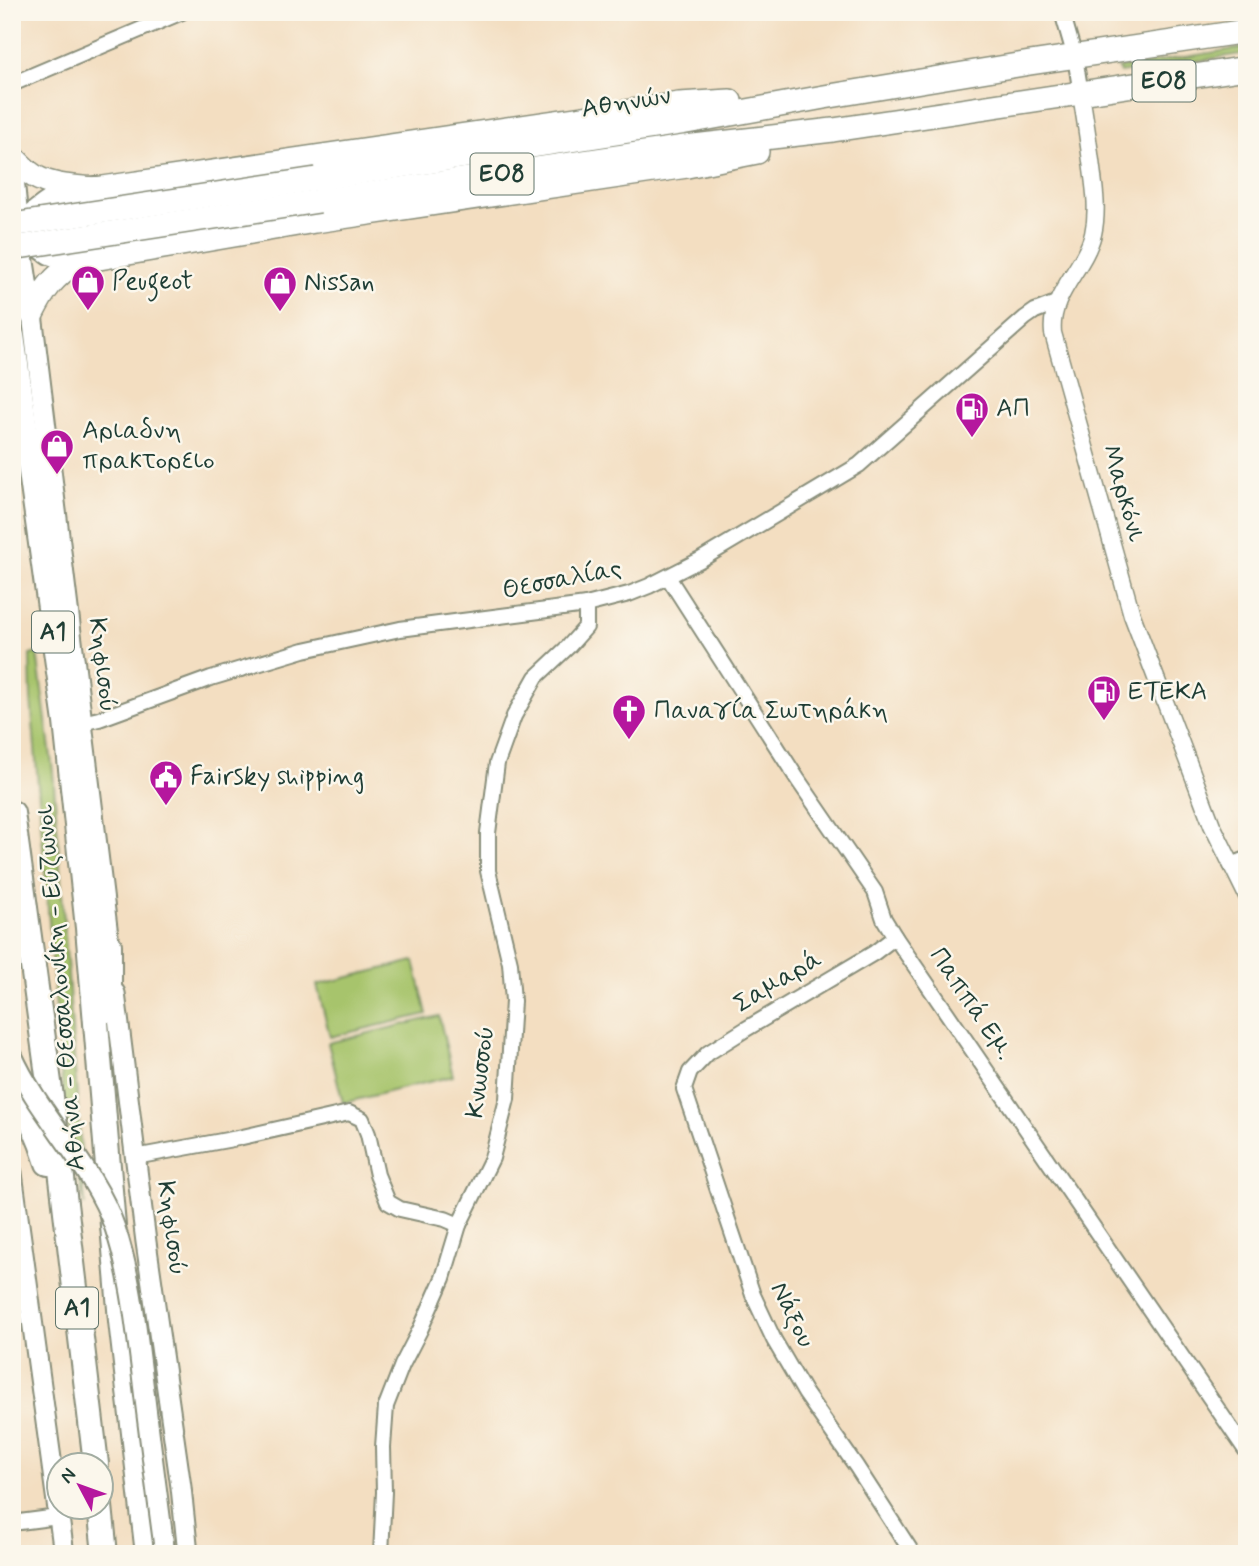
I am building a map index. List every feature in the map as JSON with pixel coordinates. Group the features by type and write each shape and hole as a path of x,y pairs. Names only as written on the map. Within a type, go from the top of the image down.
{"highway":[{"name":"Αθηνών","path":"317,190 824,97 1247,31"},
{"name":"Αθηνών","path":"14,232 317,190 833,130 1247,68"},
{"path":"76,262 14,232 30,218 68,194 96,189 679,104 824,97"},
{"path":"32,314 43,292 53,280 76,262 315,221 687,166 776,148 833,130"},
{"path":"12,157 29,173 44,181 96,189"},
{"name":"Αθήνα - Θεσσαλονίκη - Εύζωνοι","path":"12,336 65,722 88,928 121,1321 148,1554"},
{"name":"Αθήνα - Θεσσαλονίκη - Εύζωνοι","path":"12,813 59,1156 94,1450"},
{"path":"107,1157 109,945"},
{"path":"12,1083 39,1134 64,1210"},
{"path":"102,1520 106,1554"}],"main road":[{"name":"Κηφισού","path":"12,157 14,232 32,314 135,1157 188,1554"},
{"path":"12,1055 25,1082 93,1182 115,1227 126,1267 134,1316 165,1554"},
{"path":"12,1173 49,1450"},
{"path":"58,1520 64,1554"}],"street":[{"path":"12,84 182,12"},
{"path":"1062,12 1075,57 1081,94"},
{"name":"Μαρκόνι","path":"1081,94 1096,199 1096,220 1089,247 1056,303 1053,333 1132,615 1212,825 1239,862 1247,896"},
{"name":"Θεσσαλίας","path":"82,723 211,678 304,650 400,629 586,605 629,594 668,577 859,465 1025,318 1056,303"},
{"name":"Παππά Εμ.","path":"668,577 798,780 875,892 884,919 895,937 1247,1452"},
{"name":"Κνωσσού","path":"381,1554 386,1406 443,1278 459,1225 492,1158 507,1098 513,1001 510,963 488,871 488,833 497,763 514,716 537,677 586,627 586,605"},
{"name":"Σαμαρά","path":"690,1072 708,1053 874,953 895,937"},
{"name":"Νάξου","path":"690,1072 684,1089 753,1295 774,1340 804,1392 913,1554"},
{"path":"135,1157 238,1138 349,1113 362,1119 377,1175 388,1202 400,1209 445,1219 459,1225"},
{"path":"12,1522 46,1518"}],"green space":[{"path":"1247,47 1247,53 1120,73 1118,68"},
{"path":"37,653 53,772 85,1206 65,1112 62,1083 31,698 30,655"},
{"path":"414,961 427,1014 330,1037 317,985"},
{"path":"439,1016 453,1076 343,1103 328,1043"}],"place":[{"name":"Peugeot","path":"88,312"},
{"name":"Nissan","path":"280,313"},
{"name":"ΑΠ","path":"972,439"},
{"name":"Αριαδνη πρακτορειο","path":"57,476"},
{"name":"ΕΤΕΚΑ","path":"1104,722"},
{"name":"Παναγία Σωτηράκη","path":"629,741"},
{"name":"Fairsky shipping","path":"166,807"}]}
